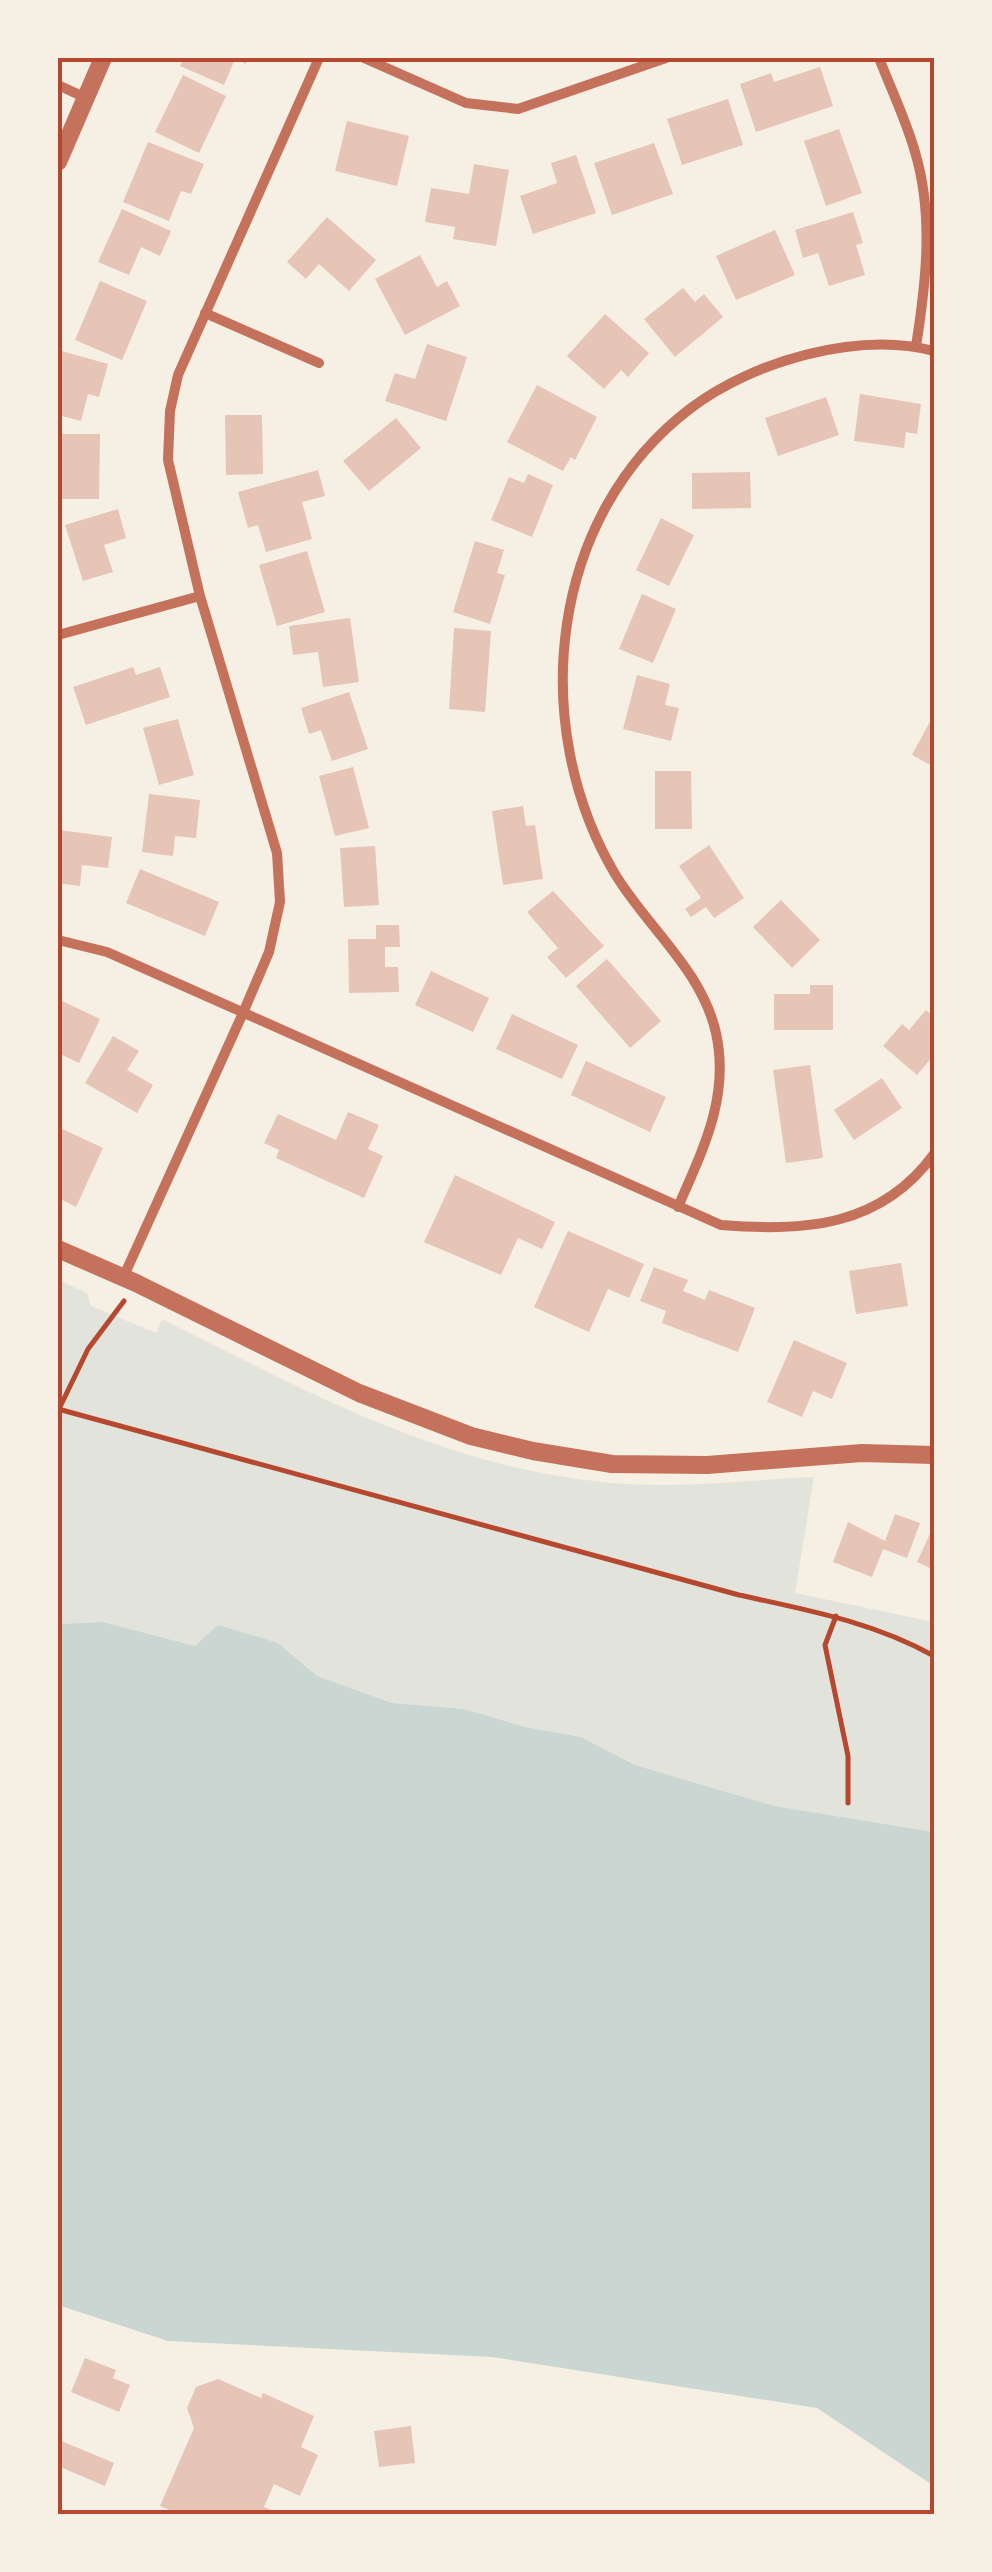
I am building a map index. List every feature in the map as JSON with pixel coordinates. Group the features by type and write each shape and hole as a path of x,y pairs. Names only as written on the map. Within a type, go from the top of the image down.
{"street":[{"path":"58,162 104,58"},
{"path":"130,1280 269,952 280,902 277,853 200,596 168,460 170,411 178,374 319,58"},
{"path":"364,58 466,103 518,110 666,58"},
{"path":"879,58 916,154 926,218 925,284 916,346"},
{"path":"58,85 86,98"},
{"path":"205,314 318,362"},
{"path":"678,1206 707,1138 722,1084 716,1032 700,990 616,874 586,813 569,758 561,688 566,618 580,568 602,513 638,457 676,419 715,390 768,365 829,348 916,346 934,350"},
{"path":"58,636 200,596"},
{"path":"58,940 107,952 721,1225 780,1230 842,1220 894,1196 934,1154"},
{"path":"58,1250 130,1280 359,1392 470,1436 533,1452 612,1464 707,1465 862,1453 934,1455"}],"path":[{"path":"130,1280 88,1349 58,1409 739,1595 836,1616 898,1636 934,1656"},
{"path":"836,1616 825,1644 848,1756 848,1803"}],"shaded area":[{"path":"58,1280 87,1293 91,1306 156,1333 162,1319 375,1421 485,1459 542,1473 629,1484 682,1485 814,1477 795,1593 934,1622 934,1832 774,1806 635,1765 581,1737 525,1727 464,1709 392,1703 317,1676 278,1643 195,1646 103,1622 58,1624"},
{"path":"103,1622 195,1646 218,1625 278,1643 317,1676 392,1703 464,1709 525,1727 581,1737 635,1765 774,1806 934,1832 934,2486 817,2408 492,2357 168,2341 58,2305 58,1624"}],"building":[{"path":"184,58 249,58 246,64 235,59 224,85 180,66"},
{"path":"820,67 833,106 756,132 740,84 771,73 774,82"},
{"path":"183,75 226,96 199,153 155,132"},
{"path":"728,99 743,145 682,165 667,119"},
{"path":"347,121 409,136 397,186 335,171"},
{"path":"839,129 862,193 826,206 804,141"},
{"path":"148,142 204,164 191,194 181,191 169,221 123,202"},
{"path":"654,143 673,194 612,215 594,163"},
{"path":"576,155 596,213 533,234 520,196 557,183 551,163"},
{"path":"474,164 509,170 496,246 453,239 455,227 425,222 431,188 469,194"},
{"path":"122,209 171,231 160,256 141,247 129,275 98,262"},
{"path":"853,212 863,243 856,245 865,275 829,286 818,253 803,258 795,230"},
{"path":"327,217 376,260 349,291 319,264 306,279 287,262"},
{"path":"775,230 795,275 736,300 716,256"},
{"path":"420,255 437,287 447,281 460,306 405,335 375,279"},
{"path":"100,281 147,301 122,360 75,340"},
{"path":"683,288 695,302 704,294 723,317 675,357 644,319"},
{"path":"605,314 649,353 628,377 621,370 604,389 567,356"},
{"path":"427,344 467,357 446,421 385,401 395,373 415,379"},
{"path":"58,350 108,364 99,397 88,394 81,421 58,415"},
{"path":"537,385 597,417 575,460 571,457 563,471 507,442"},
{"path":"860,394 921,404 917,434 906,432 904,448 854,441"},
{"path":"826,397 839,435 778,456 765,418"},
{"path":"225,415 262,415 263,474 226,475"},
{"path":"396,418 421,448 369,491 343,461"},
{"path":"58,434 100,434 99,499 58,499"},
{"path":"318,470 325,496 302,502 312,539 266,552 258,525 248,528 238,492"},
{"path":"750,472 751,508 692,509 692,473"},
{"path":"528,474 553,485 532,537 491,520 509,477 524,483"},
{"path":"118,509 126,538 104,545 113,572 83,581 65,525"},
{"path":"661,518 694,535 669,586 636,570"},
{"path":"475,541 504,550 497,573 505,575 490,624 453,612"},
{"path":"307,551 325,612 277,626 259,565"},
{"path":"642,594 676,609 653,663 619,649"},
{"path":"350,618 359,682 323,687 318,652 293,655 289,626"},
{"path":"454,628 491,631 485,712 449,709"},
{"path":"133,667 136,675 160,667 170,697 86,725 73,687"},
{"path":"637,675 670,684 665,705 679,708 671,741 623,729"},
{"path":"349,692 368,749 332,761 321,730 309,734 301,708"},
{"path":"934,714 934,767 912,755"},
{"path":"178,719 194,775 159,785 143,728"},
{"path":"353,767 369,828 335,836 319,776"},
{"path":"655,771 691,771 692,829 655,829"},
{"path":"149,794 200,800 196,838 175,836 173,856 142,852"},
{"path":"523,806 526,826 535,825 543,879 503,885 492,811"},
{"path":"59,830 112,837 108,868 82,865 80,886 58,883"},
{"path":"709,845 744,898 714,918 706,907 691,917 685,909 701,898 679,866"},
{"path":"375,846 379,905 344,907 340,848"},
{"path":"140,869 219,902 205,936 126,903"},
{"path":"553,891 604,946 566,978 547,957 558,948 527,912"},
{"path":"781,900 820,940 792,968 753,927"},
{"path":"376,925 399,925 400,947 385,947 385,967 398,967 399,992 349,993 348,939 376,939"},
{"path":"607,959 661,1021 630,1048 576,986"},
{"path":"431,971 489,998 473,1032 415,1005"},
{"path":"810,985 833,985 833,1030 774,1030 774,994 810,994"},
{"path":"58,999 100,1019 79,1063 58,1053"},
{"path":"926,1010 934,1017 934,1055 917,1075 883,1046 902,1024 909,1030"},
{"path":"512,1014 578,1045 562,1079 496,1049"},
{"path":"113,1036 139,1051 127,1070 153,1085 137,1113 85,1083"},
{"path":"586,1061 666,1097 650,1132 571,1095"},
{"path":"810,1065 823,1158 786,1163 773,1070"},
{"path":"882,1078 902,1108 854,1140 834,1110"},
{"path":"348,1112 379,1125 368,1149 383,1156 364,1198 276,1158 279,1150 264,1143 278,1114 336,1140"},
{"path":"58,1127 103,1148 76,1207 58,1198"},
{"path":"455,1175 555,1222 542,1249 518,1238 501,1275 424,1242"},
{"path":"568,1231 644,1264 629,1298 608,1289 589,1332 534,1307"},
{"path":"901,1263 908,1306 856,1314 849,1271"},
{"path":"654,1267 688,1280 683,1291 705,1300 709,1290 755,1308 738,1352 662,1323 666,1311 640,1301"},
{"path":"794,1340 847,1363 832,1399 813,1391 802,1417 767,1402"},
{"path":"895,1514 920,1523 907,1558 883,1549 872,1577 833,1562 848,1522 885,1541"},
{"path":"934,1525 934,1570 917,1562"},
{"path":"85,2358 116,2370 113,2378 130,2385 119,2412 71,2392"},
{"path":"218,2379 261,2398 263,2393 314,2416 301,2447 318,2455 300,2496 274,2484 264,2507 281,2514 179,2514 160,2506 194,2428 187,2408 196,2387"},
{"path":"411,2426 415,2463 379,2467 374,2431"},
{"path":"59,2440 114,2463 105,2486 58,2466"}]}
